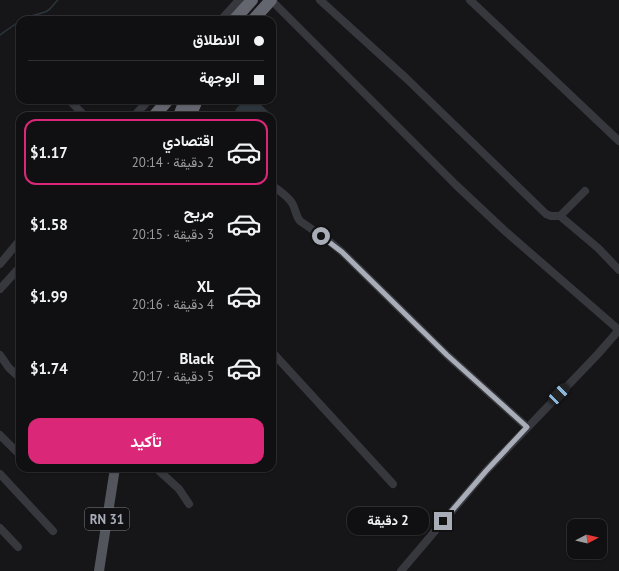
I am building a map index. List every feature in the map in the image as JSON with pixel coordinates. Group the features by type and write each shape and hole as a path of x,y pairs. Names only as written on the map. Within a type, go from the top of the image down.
{"highway":[{"path":"238,16 252,0"},
{"path":"257,16 271,0"},
{"path":"158,112 165,104"}],"main road":[{"name":"RN 31","path":"98,571 113,472"}],"street":[{"path":"225,16 239,0"},
{"path":"271,0 456,185 505,231 619,330 486,471 401,571"},
{"path":"320,0 407,79 546,214 551,216 560,216 598,248 619,270"},
{"path":"470,0 619,141"},
{"path":"73,104 81,112"},
{"path":"146,104 152,112"},
{"path":"276,188 290,199 296,216 300,221 342,252 447,355 527,427"},
{"path":"560,216 585,192"},
{"path":"0,264 16,245"},
{"path":"0,289 16,271"},
{"path":"0,355 9,368 16,374"},
{"path":"276,356 393,484"},
{"path":"0,435 16,451"},
{"path":"160,472 179,490 189,504"},
{"path":"0,474 53,531"},
{"path":"0,528 18,547"}],"shaded area":[{"path":"240,104 260,104 269,112 237,112 235,110"}],"waterway":[{"path":"31,16 47,11 58,0"},
{"path":"0,35 16,24"}],"route":[{"path":"321,236 342,252 447,355 527,427 486,471 443,521"}]}
